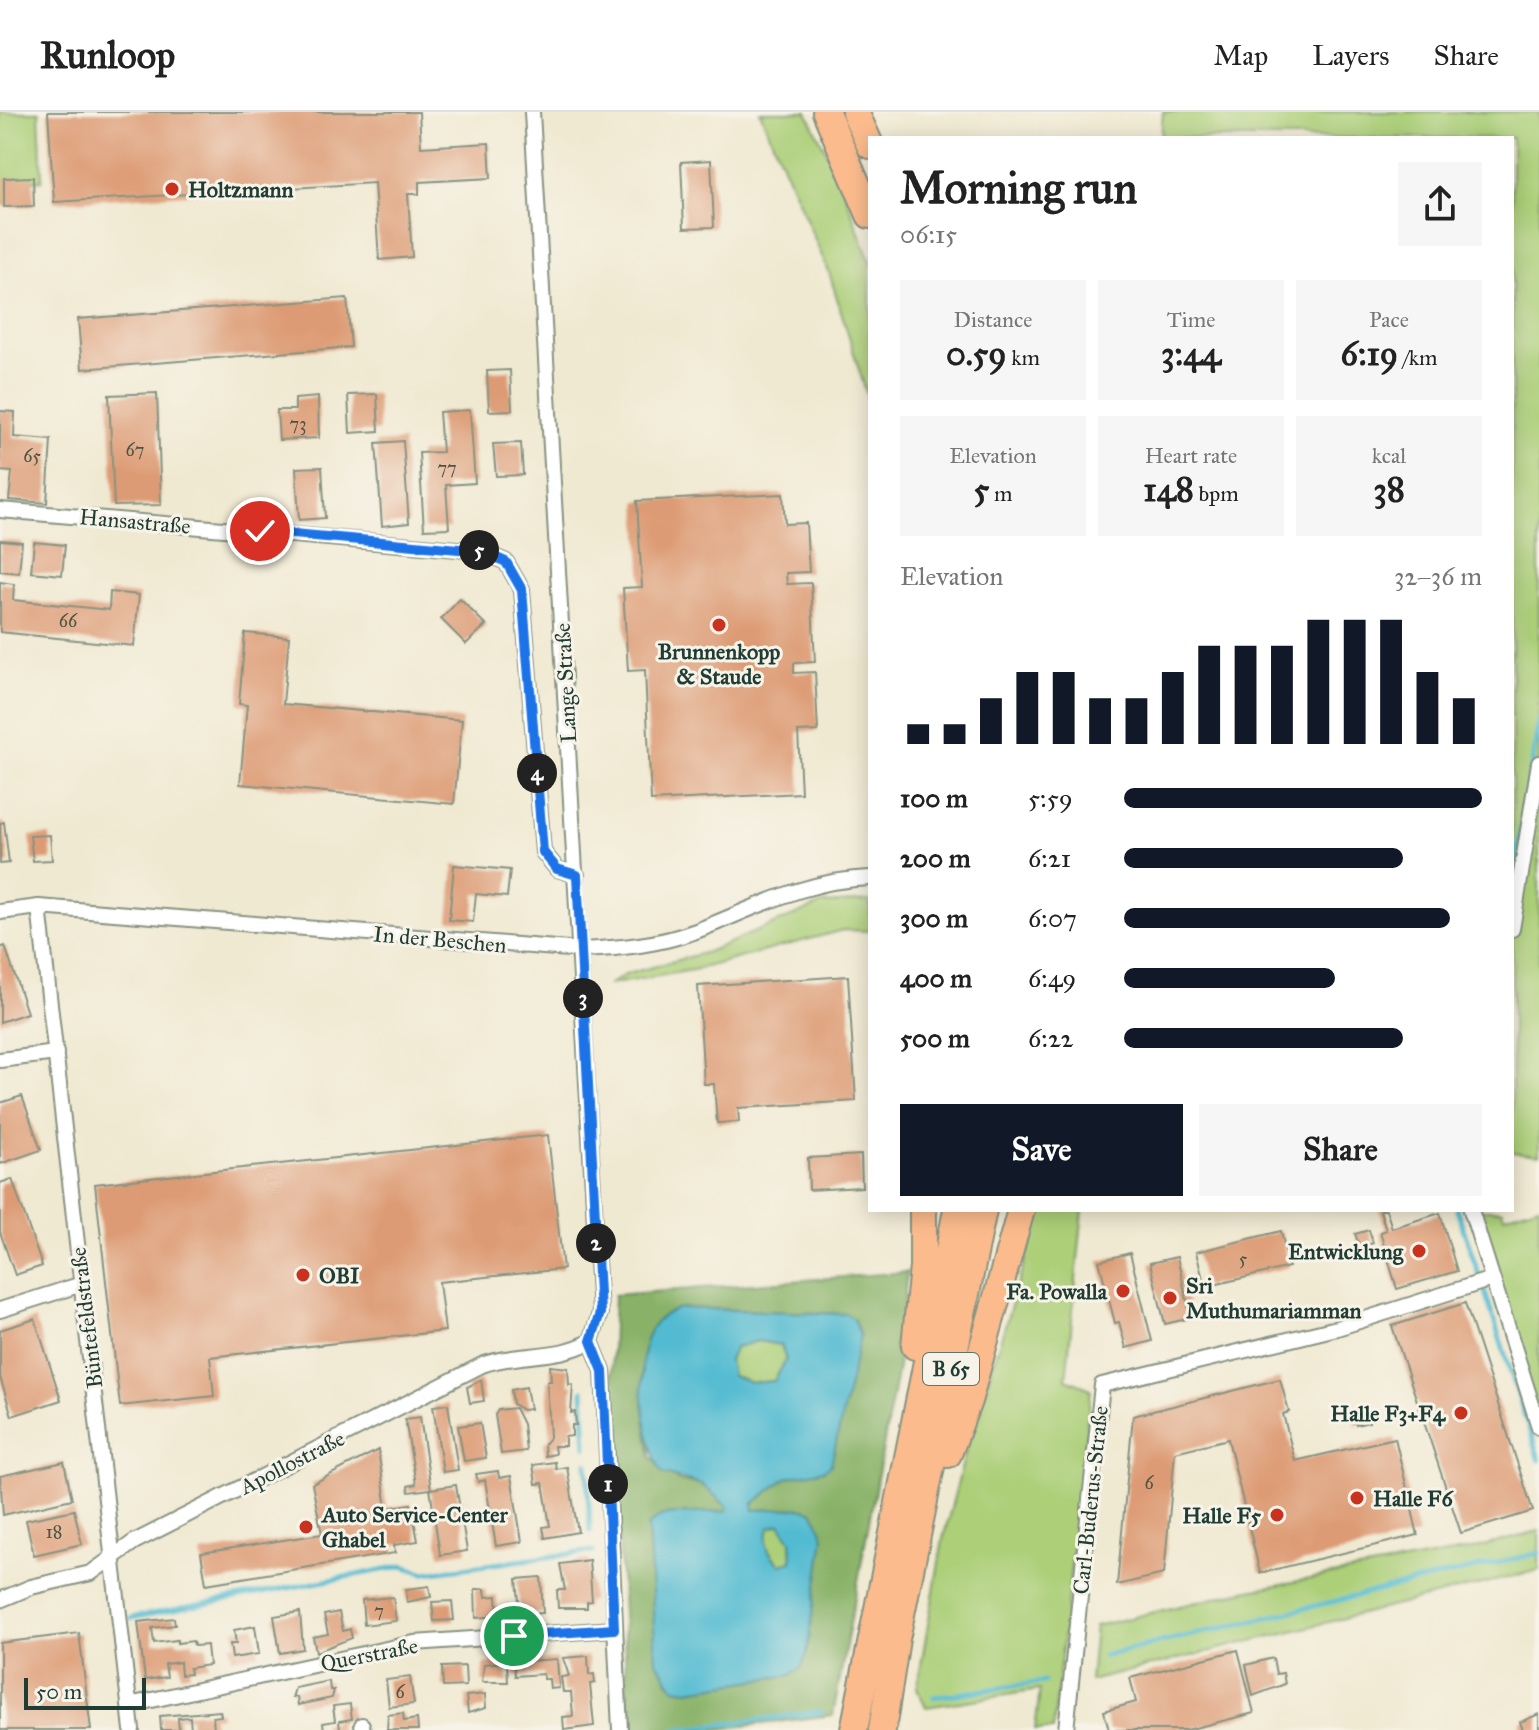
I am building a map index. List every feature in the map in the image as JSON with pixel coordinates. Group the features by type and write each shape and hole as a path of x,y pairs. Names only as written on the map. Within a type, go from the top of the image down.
{"highway":[{"path":"826,112 868,210"},
{"path":"855,112 868,141"},
{"path":"905,1460 923,1267 923,1212"},
{"name":"B 65","path":"854,1730 905,1460 957,1212"},
{"name":"B 65","path":"882,1730 896,1639 983,1212"},
{"path":"920,1529 968,1401 1020,1212"}],"street":[{"name":"Lange Straße","path":"532,112 582,950 600,1313 591,1341"},
{"name":"Hansastraße","path":"0,510 481,551 506,562 522,590 543,852 557,869 577,875"},
{"path":"1514,917 1539,763"},
{"name":"In der Beschen","path":"0,912 39,907 582,950 632,947 663,941 790,891 819,883 868,878"},
{"name":"Büntefeldstraße","path":"39,907 132,1730"},
{"path":"0,1060 56,1053"},
{"path":"1472,1212 1539,1427"},
{"name":"Carl-Buderus-Straße","path":"1066,1730 1102,1385 1337,1328 1492,1279"},
{"path":"0,1310 82,1284"},
{"path":"591,1341 603,1371 620,1730"},
{"name":"Apollostraße","path":"0,1600 31,1587 91,1573 134,1542 482,1365 513,1356 563,1352 591,1341"},
{"name":"Querstraße","path":"129,1705 414,1643 614,1629"}],"green space":[{"path":"0,112 39,112 42,180 5,183 6,203 0,204"},
{"path":"760,112 807,112 839,178 868,257 868,399 829,272"},
{"path":"1163,112 1539,112 1539,1155 1514,1152 1514,136 1161,136"},
{"path":"868,901 868,931 843,930 698,969 608,985 627,974 707,952 822,904"},
{"path":"1539,1205 1539,1425 1473,1212 1503,1212 1504,1216"},
{"path":"1040,1212 1083,1212 1066,1379 1091,1389 1053,1730 1035,1730 1040,1690 926,1707 917,1688 943,1539 965,1454"},
{"path":"907,1272 898,1367 833,1715 711,1730 629,1730 611,1381 614,1295","holes":["680,1308 846,1314 824,1470 786,1478 753,1504 754,1510 800,1508 814,1512 790,1675 688,1690 675,1688 667,1680 662,1515 728,1511 728,1507 701,1484 679,1481 651,1457 643,1373 645,1351 652,1333 663,1318"]},
{"path":"758,1341 781,1345 786,1360 774,1381 751,1383 732,1376 729,1360 735,1347"},
{"path":"780,1524 791,1540 792,1562 780,1564 769,1551 767,1539 769,1528"},
{"path":"1539,1531 1539,1570 1090,1681 1095,1626 1244,1591 1469,1550"}],"water":[{"path":"675,1310 846,1314 854,1319 860,1336 831,1465 824,1470 786,1478 753,1504 754,1510 800,1508 814,1512 824,1537 807,1654 801,1668 790,1675 688,1690 675,1688 656,1661 648,1526 662,1515 727,1511 728,1507 701,1484 663,1474 651,1445 642,1385 644,1349 653,1325","holes":["758,1341 781,1345 786,1360 774,1381 751,1383 732,1376 729,1360 735,1347","780,1524 791,1540 792,1561 780,1564 769,1552 767,1544 769,1528"]}],"building":[{"name":"Holtzmann","path":"48,112 419,112 421,147 489,143 491,178 419,182 419,194 408,194 412,257 379,260 374,183 54,202"},
{"path":"711,160 714,227 684,228 681,162"},
{"path":"33,177 34,206 4,207 4,178"},
{"path":"347,298 351,347 82,369 78,319"},
{"path":"510,370 512,410 489,411 487,371"},
{"path":"157,393 161,505 114,506 109,395"},
{"path":"377,394 379,431 350,433 348,395"},
{"path":"318,397 319,438 279,440 277,410 295,410 295,399"},
{"path":"470,410 475,483 446,485 449,528 424,529 419,453 442,452 439,412"},
{"path":"0,411 15,412 14,437 51,440 47,503 9,500 12,472 0,471"},
{"path":"403,441 409,523 382,526 376,443"},
{"path":"521,443 523,475 496,476 493,444"},
{"path":"322,467 325,518 299,520 296,468"},
{"name":"Brunnenkopp & Staude","path":"783,494 785,524 806,523 809,572 786,573 787,584 811,583 815,662 794,663 794,673 815,672 818,731 798,732 801,793 651,801 645,670 628,671 623,588 642,587 637,501"},
{"path":"0,540 22,542 19,573 0,571"},
{"path":"34,542 65,545 62,575 31,572"},
{"path":"0,582 14,584 13,600 109,610 110,592 139,595 134,646 0,632"},
{"path":"460,599 486,625 466,644 441,619"},
{"path":"245,633 289,637 283,704 462,720 454,804 240,784 247,705 239,704"},
{"path":"4,822 9,863 0,864 0,823"},
{"path":"50,835 52,860 33,861 30,836"},
{"path":"454,865 510,870 507,897 476,894 473,922 449,920"},
{"path":"5,946 27,1013 0,1022 0,948"},
{"path":"848,976 856,1101 738,1108 739,1122 717,1123 714,1084 704,1084 698,986"},
{"path":"22,1096 41,1150 0,1164 0,1103"},
{"name":"OBI","path":"548,1135 563,1269 439,1282 445,1331 210,1357 214,1396 120,1406 95,1184"},
{"path":"861,1155 862,1187 809,1190 808,1158"},
{"path":"12,1179 42,1266 15,1275 0,1232 0,1183"},
{"name":"Entwicklung","path":"1381,1212 1387,1212 1392,1228 1440,1213 1457,1271 1397,1289 1380,1232 1386,1230"},
{"path":"1369,1230 1373,1243 1360,1247 1355,1234"},
{"path":"1281,1231 1289,1267 1205,1287 1196,1252"},
{"name":"Fa. Powalla","path":"1130,1253 1152,1341 1126,1348 1119,1322 1115,1323 1099,1261"},
{"path":"1177,1257 1191,1318 1165,1324 1150,1263"},
{"name":"Halle F3+F4","path":"1465,1303 1533,1511 1461,1533 1392,1326"},
{"path":"35,1319 61,1400 12,1416 0,1377 0,1330"},
{"path":"550,1366 568,1368 569,1385 573,1384 571,1413 575,1412 576,1425 572,1425 572,1436 565,1437 565,1446 554,1446 555,1454 545,1456 544,1444 550,1437 547,1381 551,1381"},
{"path":"1280,1379 1289,1412 1283,1414 1295,1461 1395,1438 1418,1535 1260,1573 1228,1439 1175,1452 1164,1574 1117,1585 1133,1416"},
{"path":"481,1380 484,1401 470,1403 467,1387"},
{"path":"526,1387 530,1409 523,1410 513,1404 511,1390"},
{"path":"448,1404 458,1470 443,1472 433,1406"},
{"path":"515,1408 523,1424 526,1451 501,1454 495,1415 498,1410"},
{"path":"1365,1410 1369,1422 1356,1425 1353,1413"},
{"path":"420,1417 431,1489 409,1492 408,1486 416,1484 405,1419"},
{"path":"480,1423 486,1458 464,1461 458,1426"},
{"path":"378,1450 387,1508 411,1504 418,1541 394,1545 395,1553 206,1584 201,1553 322,1534 312,1484"},
{"path":"64,1462 72,1499 3,1515 0,1476"},
{"path":"555,1462 556,1469 567,1467 578,1532 545,1538 543,1527 550,1526 543,1483 536,1484 533,1465"},
{"path":"498,1471 499,1478 511,1476 522,1542 496,1546 485,1480 478,1482 476,1474"},
{"path":"456,1485 467,1551 440,1555 430,1489"},
{"path":"74,1510 82,1544 34,1555 26,1520"},
{"path":"589,1560 592,1601 587,1602 587,1608 558,1608 557,1590 565,1590 560,1564"},
{"path":"541,1577 543,1613 520,1614 517,1579"},
{"path":"429,1586 431,1597 407,1602 406,1589"},
{"path":"475,1589 485,1589 486,1597 497,1596 498,1616 476,1618"},
{"path":"393,1597 396,1621 364,1625 362,1600"},
{"path":"452,1601 454,1620 434,1621 432,1602"},
{"path":"300,1612 303,1649 280,1653 274,1616"},
{"path":"339,1612 343,1631 350,1629 352,1638 316,1652 313,1637 328,1634 324,1615"},
{"path":"174,1618 175,1625 152,1628 154,1643 177,1640 177,1643 193,1641 194,1646 207,1645 209,1665 189,1668 190,1674 181,1675 180,1662 165,1664 167,1677 145,1680 138,1622"},
{"path":"255,1626 259,1654 232,1658 230,1644 236,1644 234,1630"},
{"path":"79,1633 91,1730 0,1730 0,1643"},
{"path":"1238,1650 1254,1713 1187,1730 1109,1730 1104,1711 1136,1702 1130,1678"},
{"path":"588,1656 589,1675 594,1674 595,1683 590,1684 594,1726 564,1730 563,1717 573,1716 571,1692 563,1692 561,1677 569,1676 563,1658"},
{"path":"1273,1658 1276,1674 1283,1673 1285,1684 1253,1696 1246,1665"},
{"path":"557,1659 559,1688 550,1689 549,1679 544,1679 543,1674 515,1676 514,1662"},
{"path":"507,1662 508,1682 482,1682 484,1664"},
{"path":"465,1666 466,1686 443,1687 442,1667"},
{"path":"410,1677 414,1704 389,1707 386,1680"},
{"path":"329,1681 330,1690 334,1690 332,1698 298,1705 297,1697 292,1698 295,1688"},
{"path":"485,1694 486,1708 468,1713 466,1696"},
{"path":"350,1704 352,1719 339,1721 340,1730 324,1730 323,1723 335,1721 333,1706"},
{"path":"220,1711 221,1716 213,1717 214,1730 191,1730 190,1717 178,1718 179,1730 161,1730 160,1716"},
{"path":"403,1713 404,1721 417,1719 418,1730 387,1730 388,1715"},
{"path":"1539,1714 1539,1730 1523,1730 1520,1722"}],"waterway":[{"path":"1514,870 1539,720"},
{"path":"1458,1212 1479,1275"},
{"path":"1484,1289 1539,1460"},
{"path":"583,1391 586,1447"},
{"path":"587,1463 590,1531"},
{"path":"131,1618 403,1566 425,1573 593,1551"},
{"path":"1103,1656 1539,1553"},
{"path":"933,1697 1044,1682"},
{"path":"674,1730 821,1712"}],"place":[{"name":"Holtzmann","path":"172,189"},
{"name":"Brunnenkopp & Staude","path":"719,625"},
{"name":"Entwicklung","path":"1419,1251"},
{"name":"OBI","path":"303,1275"},
{"name":"Fa. Powalla","path":"1123,1291"},
{"name":"Sri Muthumariamman","path":"1170,1298"},
{"name":"Halle F3+F4","path":"1461,1413"},
{"name":"Halle F6","path":"1357,1498"},
{"name":"Halle F5","path":"1277,1515"},
{"name":"Auto Service-Center Ghabel","path":"306,1527"}],"route":[{"path":"260,531 481,551 506,562 522,590 543,852 557,869 577,875 600,1313 591,1341 603,1371 614,1629 514,1636"}]}
